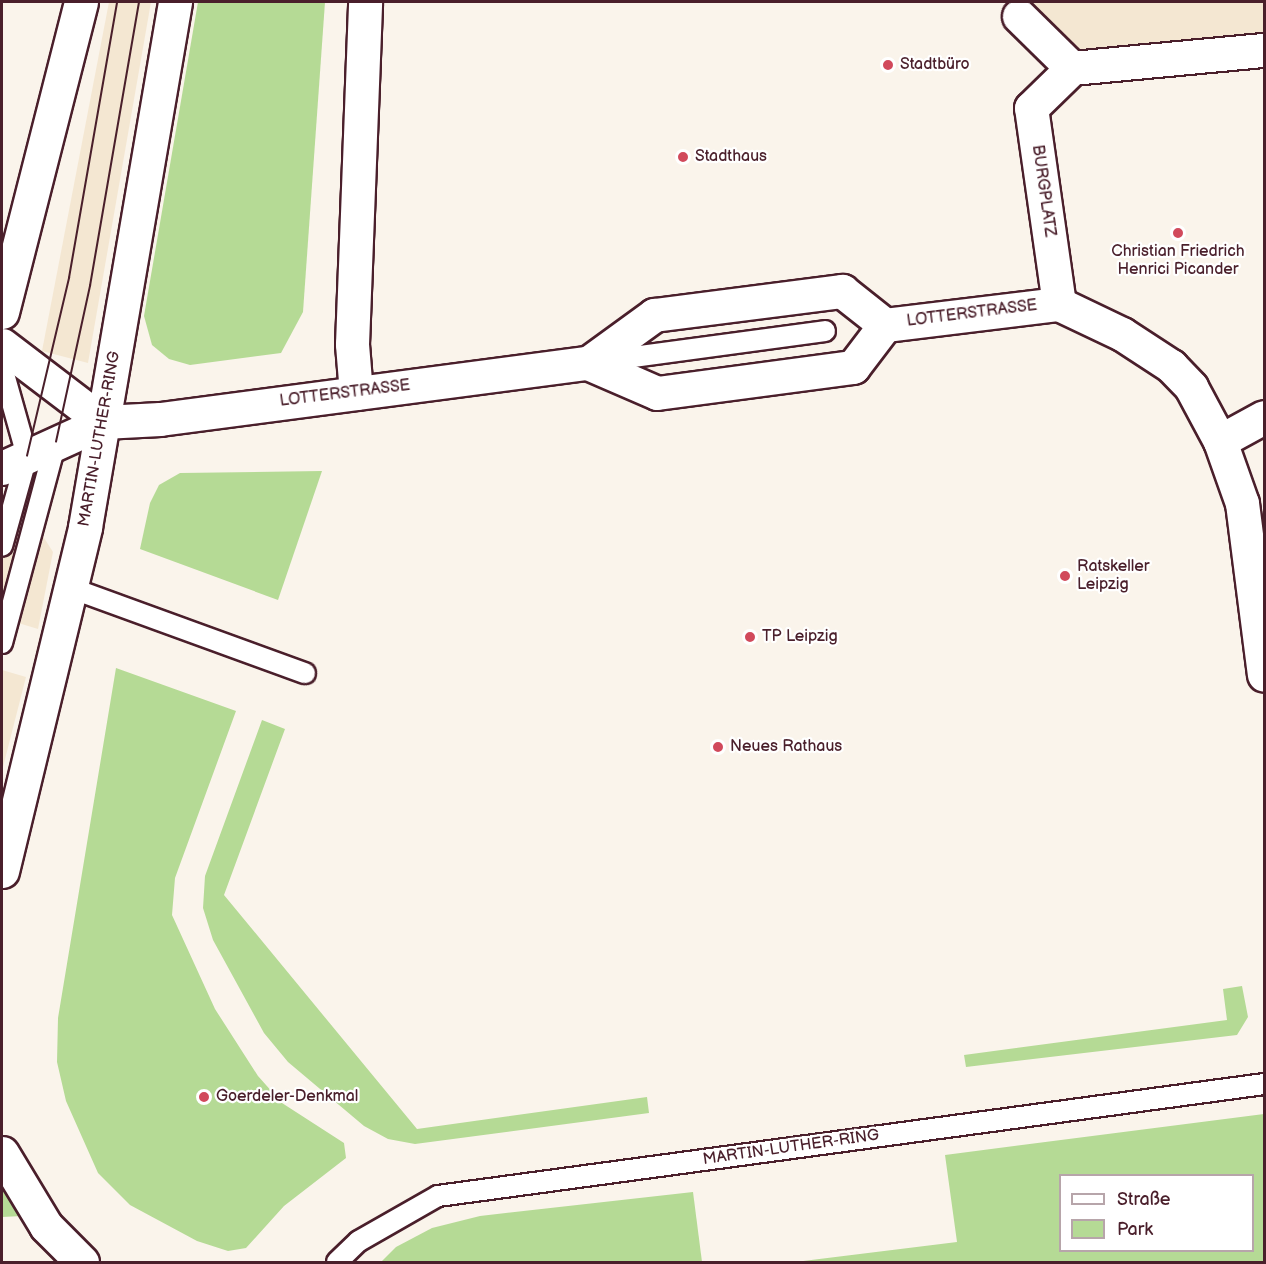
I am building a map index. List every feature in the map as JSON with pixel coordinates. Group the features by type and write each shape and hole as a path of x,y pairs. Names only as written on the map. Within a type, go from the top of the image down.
{"street":[{"path":"2,312 81,2"},
{"name":"MARTIN-LUTHER-RING","path":"2,871 71,588 103,423 174,2"},
{"path":"356,393 352,344 365,2"},
{"path":"1019,16 1072,68 1264,50"},
{"name":"BURGPLATZ","path":"1059,304 1031,108 1072,68"},
{"name":"LOTTERSTRASSE","path":"14,462 103,423 588,363 654,315 842,291 885,325 1059,304"},
{"path":"1059,304 1122,334 1171,366 1191,387 1220,441 1242,503 1264,675"},
{"name":"LOTTERSTRASSE","path":"588,363 657,393 853,367 885,325"},
{"path":"2,345 103,423"},
{"path":"1220,441 1264,417"},
{"path":"2,1153 46,1226 82,1263"}],"lane":[{"path":"588,363 825,331"},
{"path":"2,367 14,462 2,546"},
{"path":"2,643 56,442"},
{"path":"71,588 305,673"},
{"name":"MARTIN-LUTHER-RING","path":"338,1263 359,1241 438,1196 1264,1084"}],"shaded area":[{"path":"109,2 151,2 88,363 42,351"},
{"path":"1005,2 1264,2 1264,50 1072,68"},
{"path":"34,522 53,552 38,629 2,618 2,537"},
{"path":"2,670 26,677 2,771"}],"green space":[{"path":"198,2 325,2 303,312 281,353 190,365 169,359 152,345 144,316"},
{"path":"322,471 278,600 140,549 150,503 159,485 180,473"},
{"path":"116,668 236,711 175,878 172,915 215,1009 258,1076 282,1103 344,1143 346,1158 284,1206 246,1248 228,1251 197,1241 130,1205 98,1173 66,1101 57,1062 58,1018"},
{"path":"262,720 285,729 224,895 417,1129 647,1097 649,1113 415,1144 388,1139 364,1126 288,1062 264,1033 213,940 203,908 205,876"},
{"path":"1242,986 1248,1017 1237,1035 966,1067 964,1055 1227,1020 1223,989"},
{"path":"1264,1114 1264,1262 795,1262 957,1242 945,1155"},
{"path":"2,1181 22,1216 2,1217"},
{"path":"693,1192 702,1262 381,1262 396,1247 432,1228 480,1216"}],"tram line":[{"path":"27,456 69,278 117,2"},
{"path":"56,442 90,286 139,2"}],"place":[{"name":"Stadtbüro","path":"888,65"},
{"name":"Stadthaus","path":"683,157"},
{"name":"Christian Friedrich Henrici Picander","path":"1178,233"},
{"name":"Ratskeller Leipzig","path":"1065,576"},
{"name":"TP Leipzig","path":"750,637"},
{"name":"Neues Rathaus","path":"718,747"},
{"name":"Goerdeler-Denkmal","path":"204,1097"}]}
